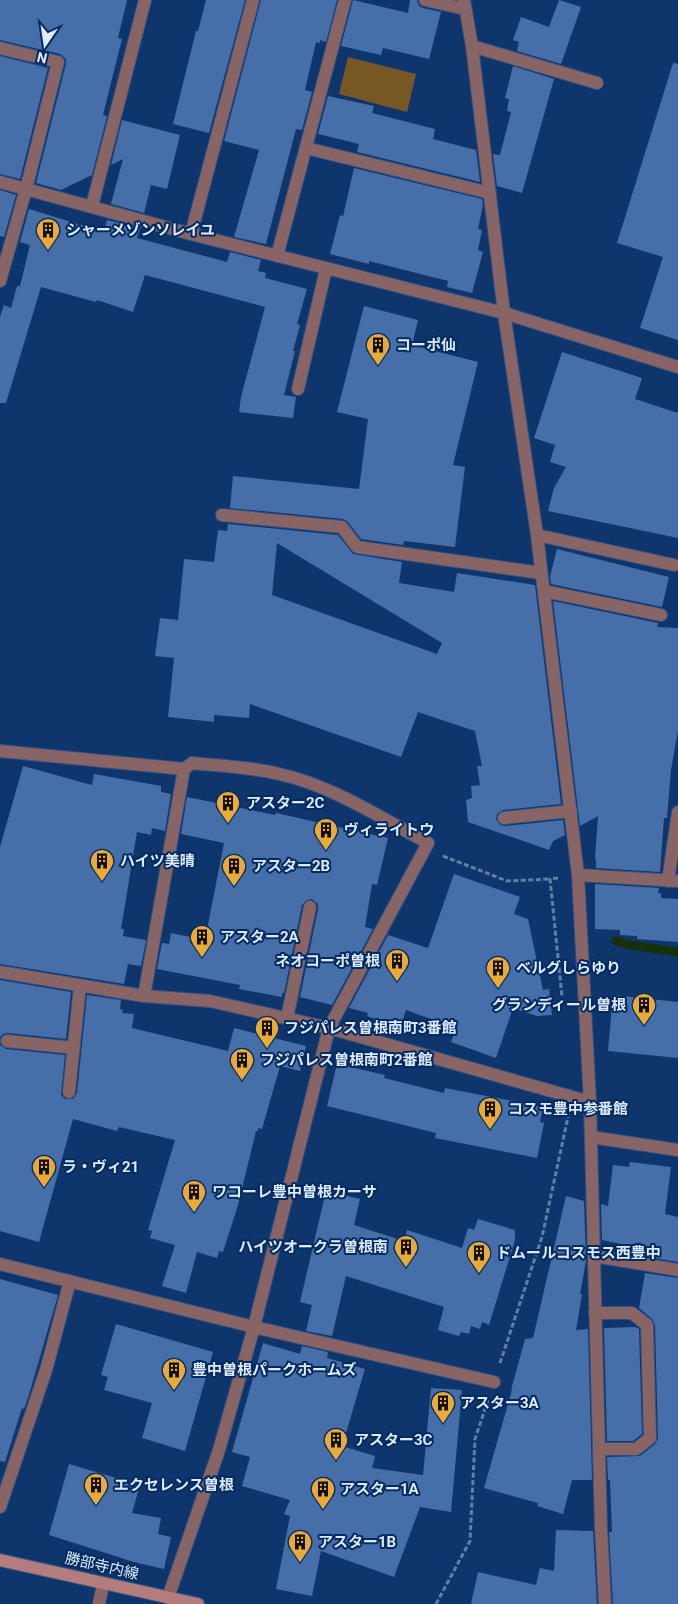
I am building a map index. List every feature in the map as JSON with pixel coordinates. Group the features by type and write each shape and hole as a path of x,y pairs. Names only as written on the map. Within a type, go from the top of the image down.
{"street":[{"path":"92,206 145,0"},
{"path":"192,234 253,0"},
{"path":"277,256 345,0"},
{"path":"425,0 465,5 472,46 504,313 537,535 571,811 578,874 590,1102 600,1528 605,1604"},
{"path":"472,46 597,84"},
{"path":"0,48 58,62 0,280"},
{"path":"306,148 490,193"},
{"path":"0,182 326,269 504,313 678,367"},
{"path":"298,389 326,269"},
{"path":"222,515 342,527 357,547 541,573"},
{"path":"537,535 674,565"},
{"path":"544,591 660,615"},
{"path":"0,751 184,770"},
{"path":"144,996 184,770 192,763 278,773 304,781 328,790 428,843 329,1028 254,1327 219,1450 168,1598"},
{"path":"504,818 571,811"},
{"path":"578,874 673,881 678,812"},
{"path":"287,1018 310,907"},
{"path":"0,972 144,996 210,1001 329,1028 590,1102"},
{"path":"69,1092 80,986"},
{"path":"7,1041 74,1048"},
{"path":"591,1137 678,1150"},
{"path":"594,1256 678,1270"},
{"path":"0,1264 254,1327 494,1382"},
{"path":"0,1507 46,1370 70,1282"},
{"path":"595,1314 632,1313 646,1325 650,1438 636,1449 599,1449"},
{"name":"勝部寺内線","path":"0,1560 198,1604"},
{"path":"99,1604 104,1584"}],"path":[{"path":"428,843 445,858 507,881 550,879 578,874"},
{"path":"550,879 562,998"},
{"path":"436,1604 470,1541 475,1439 542,1237 572,1097"}],"shaded area":[{"path":"348,57 416,74 407,112 339,94"}],"building":[{"path":"0,0 127,0 118,38 122,39 103,115 107,116 92,175 61,190 36,183 66,59 60,54 0,40"},
{"path":"206,0 245,0 209,133 173,124 196,31 198,31"},
{"path":"261,0 337,0 326,42 320,40 320,43 316,42 305,90 312,92 302,130 296,129 266,244 234,237 259,150 224,141"},
{"path":"353,0 408,13 410,0 417,0 419,6 423,8 441,12 429,59 383,48 381,55 341,46"},
{"path":"559,0 581,7 561,64 517,51 519,42 513,40 521,17 549,27"},
{"path":"0,56 48,68 20,179 0,174"},
{"path":"673,63 678,64 678,340 640,328 663,257 617,243"},
{"path":"513,66 554,79 522,193 497,186 493,154 500,155 511,112 507,111 509,99 505,98"},
{"path":"328,96 374,106 372,113 435,129 433,139 476,150 480,182 357,152 359,144 318,134"},
{"path":"122,120 180,135 167,189 151,185 144,213 111,204 123,159 111,165"},
{"path":"354,168 482,199 483,205 478,229 482,230 478,250 483,252 472,293 447,287 448,281 369,261 369,264 330,254 340,215 343,216"},
{"path":"0,190 16,195 4,237 0,236"},
{"path":"29,209 104,232 107,220 140,228 137,238 227,262 230,252 261,260 258,271 266,273 265,278 307,289 297,324 300,325 284,395 296,397 293,418 239,412 241,397 265,307 145,275 133,312 97,300 96,302 41,287 6,403 0,403 0,317 4,305 11,308 17,286 20,286 30,245 20,242"},
{"path":"364,306 418,320 412,345 478,362 453,465 465,467 455,547 404,541 403,545 361,539 348,522 343,519 230,508 233,476 359,489 368,419 337,412"},
{"path":"562,352 642,378 635,399 678,413 678,538 548,511 554,488 566,467 550,462 555,445 534,438"},
{"path":"228,524 338,535 353,554 402,562 399,583 454,592 457,573 535,585 561,804 503,810 497,814 496,819 500,825 505,826 563,820 565,835 553,841 549,850 468,822 466,800 472,798 471,786 480,785 477,766 482,766 475,731 418,712 401,757 250,704 249,718 214,715 214,722 168,717 174,658 155,656 160,618 178,620 184,559 214,562 218,530 227,531","holes":["277,543 442,643 437,654 272,595"]},
{"path":"557,549 669,577 662,607 551,584 550,576"},
{"path":"553,601 658,623 657,627 678,628 678,730 671,770 667,818 664,818 660,872 596,868 598,816 580,826"},
{"path":"23,766 92,785 94,774 161,786 161,792 171,794 165,831 152,828 151,835 137,832 121,929 124,929 123,936 146,940 141,966 128,964 124,984 0,964 0,847"},
{"path":"187,797 275,815 276,813 388,838 377,885 372,884 365,927 373,929 332,1005 300,997 318,909 318,904 312,899 307,900 302,905 282,997 239,989 240,985 157,969 162,943 169,944 171,933 205,940 224,843 181,834"},
{"path":"454,874 520,897 514,914 528,919 543,990 549,989 552,1015 537,1016 513,1008 496,1058 451,1042 456,1028 406,1010 400,1028 367,1016 368,1013 349,1008 388,935 428,948"},
{"path":"595,884 659,888 658,893 661,893 661,898 678,899 678,942 637,939 637,936 620,935 620,930 595,929"},
{"path":"0,980 71,992 66,1039 8,1033 0,1037"},
{"path":"87,995 121,1000 120,1009 123,1010 122,1013 134,1014 132,1028 228,1051 234,1028 306,1046 300,1071 280,1066 262,1129 258,1128 258,1131 256,1131 238,1205 223,1252 219,1251 217,1258 197,1252 186,1293 162,1286 175,1245 150,1238 152,1231 148,1230 175,1140 119,1127 117,1131 73,1119 39,1242 0,1231 0,1045 6,1049 65,1055 61,1095 65,1099 73,1099 77,1093"},
{"name":"グランディール曽根","path":"613,995 678,1002 678,1058 608,1051"},
{"path":"337,1064 385,1075 384,1078 444,1093 445,1088 543,1107 540,1122 544,1123 537,1158 435,1138 436,1133 327,1106"},
{"path":"630,1162 671,1167 665,1214 678,1217 678,1262 648,1257 649,1250 602,1240 601,1204 608,1206 613,1165 629,1167"},
{"path":"326,1191 360,1199 354,1225 404,1241 407,1230 462,1248 468,1228 474,1230 478,1219 515,1230 515,1240 489,1325 482,1322 480,1329 471,1326 469,1334 461,1332 459,1336 438,1330 444,1307 346,1276 332,1336 306,1331 312,1305 300,1302"},
{"path":"566,1196 584,1201 586,1261 576,1330 588,1329 592,1480 572,1480 563,1514 537,1506 538,1503 484,1488 525,1339 533,1338"},
{"path":"645,1273 678,1278 678,1604 613,1604 609,1532 612,1532 610,1480 608,1480 607,1457 640,1456 655,1444 658,1438 655,1325 652,1319 639,1308"},
{"path":"0,1279 58,1295 28,1398 24,1409 22,1408 5,1462 0,1461"},
{"name":"豊中曽根パークホームズ","path":"116,1324 213,1352 185,1451 142,1438 152,1403 104,1390 108,1377 101,1375"},
{"path":"635,1327 639,1329 642,1434 633,1441 607,1441 604,1328"},
{"path":"263,1343 300,1354 302,1346 328,1352 327,1358 365,1369 342,1446 375,1456 372,1468 423,1475 431,1388 462,1390 451,1512 420,1507 394,1577 321,1551 312,1596 276,1589 290,1516 284,1514 290,1500 242,1486 250,1457 232,1452"},
{"name":"エクセレンス曽根","path":"69,1464 140,1485 132,1513 161,1518 158,1534 171,1537 164,1569 134,1562 49,1535"},
{"path":"556,1530 593,1531 597,1604 471,1604 478,1572 536,1585 540,1568 554,1571"}],"waterway":[{"path":"616,941 678,952"}],"place":[{"name":"シャーメゾンソレイユ","path":"48,251"},
{"name":"コーポ仙","path":"378,366"},
{"name":"アスター2C","path":"228,824"},
{"name":"ヴィライトウ","path":"326,851"},
{"name":"ハイツ美晴","path":"102,882"},
{"name":"アスター2B","path":"234,887"},
{"name":"アスター2A","path":"202,958"},
{"name":"ネオコーポ曽根","path":"397,982"},
{"name":"ベルグしらゆり","path":"498,989"},
{"name":"グランディール曽根","path":"644,1026"},
{"name":"フジパレス曽根南町3番館","path":"267,1049"},
{"name":"フジパレス曽根南町2番館","path":"242,1081"},
{"name":"コスモ豊中参番館","path":"490,1130"},
{"name":"ラ・ヴィ21","path":"44,1188"},
{"name":"ワコーレ豊中曽根カーサ","path":"194,1213"},
{"name":"ハイツオークラ曽根南","path":"406,1268"},
{"name":"ドムールコスモス西豊中","path":"479,1274"},
{"name":"豊中曽根パークホームズ","path":"174,1391"},
{"name":"アスター3A","path":"443,1424"},
{"name":"アスター3C","path":"336,1461"},
{"name":"エクセレンス曽根","path":"96,1506"},
{"name":"アスター1A","path":"323,1510"},
{"name":"アスター1B","path":"300,1563"}]}
